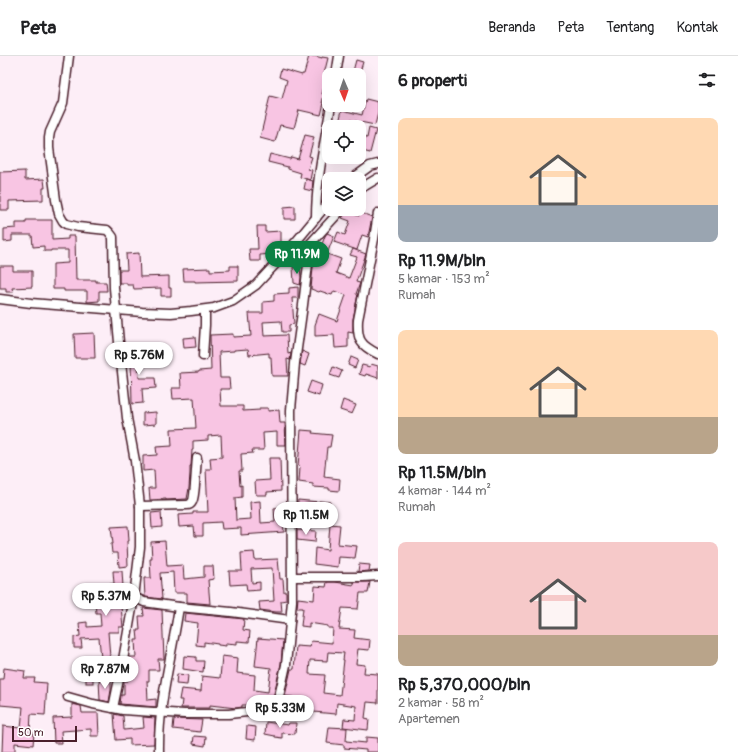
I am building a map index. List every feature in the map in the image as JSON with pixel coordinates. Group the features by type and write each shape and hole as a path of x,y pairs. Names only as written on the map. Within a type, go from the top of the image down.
{"street":[{"path":"69,56 63,103 50,132 49,138 56,200 59,214 66,224 78,227 107,230 112,235 117,324 127,418 135,461 140,506 140,547 134,597 124,660 113,708"},
{"path":"337,68 339,56"},
{"path":"316,218 318,184 330,112"},
{"path":"362,172 370,166 378,164"},
{"path":"366,185 378,178"},
{"path":"0,299 116,312 205,311 233,301 256,285 300,247 316,218 322,211"},
{"path":"378,213 358,320 360,337 364,346 378,354"},
{"path":"300,247 308,248 336,216"},
{"path":"68,697 123,710 184,714 229,714 274,708 278,701 286,666 292,601 292,391 309,256 300,247"},
{"path":"203,356 205,311"},
{"path":"140,506 191,504 193,502 194,495 197,458"},
{"path":"292,577 378,576"},
{"path":"134,597 144,602 179,608 232,612 290,620"},
{"path":"159,752 161,712 179,608"}],"building":[{"path":"309,56 328,58 326,68 322,68 321,115 299,110 294,128 280,125 275,142 260,138 270,96 282,99 287,80 279,77 281,69 302,75 304,74"},
{"path":"356,60 363,62 361,68 354,68"},
{"path":"366,99 378,102 378,113 375,125 366,123 366,120 340,120 342,112 350,112 362,115 363,112 366,112"},
{"path":"369,128 376,130 370,153 366,152"},
{"path":"305,135 314,137 309,156 312,157 308,169 312,170 310,180 300,177 301,173 288,169 288,167 268,162 270,154 290,159 291,157 298,159"},
{"path":"25,171 25,180 44,179 45,188 43,188 43,200 9,201 9,210 0,210 0,172"},
{"path":"306,179 313,181 312,191 304,189"},
{"path":"295,206 295,219 284,219 284,207"},
{"path":"366,215 372,217 368,237 362,235 357,250 334,242 338,232 345,235 350,221 342,218 344,216 366,216"},
{"path":"26,220 52,220 52,240 68,239 68,236 75,236 76,280 96,280 96,282 106,282 107,291 99,291 99,301 87,302 87,291 64,291 64,289 53,289 53,264 68,263 68,250 44,251 44,246 33,247 32,235 12,235 12,241 4,242 4,229 16,228 16,223 26,223"},
{"path":"257,226 265,226 265,232 281,231 281,243 271,243 272,254 260,255 260,261 250,261 249,249 258,249"},
{"path":"327,233 334,236 327,254 341,259 336,273 349,278 357,257 350,255 353,249 366,254 356,282 360,283 356,294 358,294 353,319 353,333 348,332 348,347 335,348 334,335 315,336 315,325 319,314 337,321 346,295 334,291 332,295 311,289 314,260"},
{"path":"139,253 140,277 169,276 171,296 161,296 161,288 134,289 133,285 119,283 119,270 127,270 126,254"},
{"path":"0,266 13,266 13,271 32,271 32,287 12,288 13,292 6,292 6,288 0,288"},
{"path":"230,266 238,266 238,281 184,281 183,269 210,268 210,271 230,270"},
{"path":"300,266 300,285 294,283 293,267"},
{"path":"298,287 298,298 292,298 294,324 289,325 289,332 282,332 281,321 263,322 264,336 287,335 288,354 291,353 290,360 287,359 288,376 272,376 271,357 269,357 269,353 249,355 248,349 219,352 220,378 229,378 230,389 220,389 221,406 243,406 243,411 260,410 260,408 268,408 268,411 279,410 280,423 285,423 286,445 277,445 277,432 263,433 264,450 252,450 253,453 241,454 242,471 239,471 240,486 242,485 242,497 235,498 236,520 251,519 250,502 260,501 261,523 275,522 274,508 282,507 284,532 241,535 241,528 222,529 221,522 203,523 203,536 195,536 194,526 179,527 178,515 193,514 193,512 208,512 206,469 211,469 210,458 222,457 221,435 208,436 208,440 193,441 187,499 150,500 149,488 155,488 154,470 143,471 143,456 157,455 156,447 172,446 171,429 196,428 194,398 173,399 172,388 181,388 180,373 211,370 210,335 233,334 233,337 251,336 249,313 263,313 263,302 274,301 274,294 289,293 289,288"},
{"path":"94,333 95,358 75,358 74,334"},
{"path":"195,337 196,347 184,348 183,338"},
{"path":"144,349 145,362 138,363 139,378 155,378 156,388 142,389 143,403 132,404 131,360 128,360 127,350"},
{"path":"302,351 309,354 305,366 300,364"},
{"path":"351,357 358,360 355,368 348,365"},
{"path":"371,364 378,366 378,378 366,374 365,376 359,374 362,365 370,367"},
{"path":"333,367 342,371 339,378 330,375"},
{"path":"311,381 322,385 319,396 307,392"},
{"path":"343,400 356,405 352,414 340,410"},
{"path":"156,412 156,424 143,425 143,413"},
{"path":"301,430 313,431 312,433 332,435 330,447 327,447 324,477 340,479 339,491 329,490 329,488 313,487 313,484 299,482 300,467 298,466"},
{"path":"269,458 280,458 281,491 267,492 267,495 256,495 255,481 270,480"},
{"path":"298,500 330,502 328,517 314,515 314,517 297,514"},
{"path":"161,512 162,527 152,528 151,513"},
{"path":"330,524 340,525 338,544 357,546 355,558 339,557 338,567 314,564 315,548 328,550"},
{"path":"128,526 128,566 119,567 118,553 112,553 111,544 113,544 111,527"},
{"path":"297,530 316,531 315,542 297,540"},
{"path":"165,541 167,566 183,565 184,579 204,577 204,566 213,566 214,579 208,580 210,604 187,602 187,593 174,593 173,572 160,573 162,599 145,597 144,578 151,578 151,542"},
{"path":"254,552 255,560 278,559 280,579 283,579 284,592 286,592 286,600 281,601 282,612 260,610 259,602 274,601 272,568 251,569 252,583 260,582 260,590 247,591 246,584 230,585 229,571 242,571 241,553"},
{"path":"359,564 370,565 369,571 358,572"},
{"path":"113,571 122,571 123,587 130,586 129,596 120,596 123,627 119,627 119,632 108,632 110,657 101,658 99,638 81,639 82,648 74,648 74,637 80,636 79,623 87,622 87,627 101,626 100,613 96,613 95,602 108,601 107,584 114,584"},
{"path":"327,582 354,585 354,582 370,582 368,593 360,593 358,609 342,608 339,629 355,630 354,638 370,640 369,650 358,649 356,664 365,665 364,673 378,674 378,703 367,702 365,718 369,719 368,730 343,727 344,719 355,720 356,706 337,703 336,714 302,711 303,709 292,708 293,697 285,696 291,669 294,669 296,646 310,647 311,641 332,643 333,628 309,623 309,627 301,626 303,608 297,608 298,598 314,600 315,586 326,587","holes":["328,652 344,653 340,695 323,693 325,675 309,674 310,660 327,661"]},
{"path":"143,608 162,610 164,659 158,659 159,670 149,670 149,681 147,681 148,700 156,699 156,707 120,704 121,695 124,695 124,681 128,681 127,668 129,657 136,657 135,640 138,640 137,630 140,630 139,616 144,616"},
{"path":"185,613 244,619 243,630 250,631 249,642 237,641 237,644 226,643 226,646 204,642 204,646 196,645 198,623 184,621"},
{"path":"258,638 283,640 281,664 272,702 256,701 255,705 242,705 242,707 236,708 210,705 210,708 181,708 182,700 179,700 181,689 201,691 202,676 220,678 222,656 238,658 237,673 255,675 254,690 268,692 271,668 255,666"},
{"path":"184,656 196,657 196,661 204,661 203,672 183,669"},
{"path":"4,668 25,671 24,678 35,678 34,682 47,683 45,715 31,714 30,733 34,733 33,745 15,743 15,752 2,752 3,726 21,728 23,707 0,705 0,679 3,679"},
{"path":"86,668 93,668 93,683 86,683"},
{"path":"177,674 188,675 187,685 176,684"},
{"path":"111,679 109,702 100,700 99,680"},
{"path":"72,704 81,706 82,713 98,713 99,736 91,736 91,729 61,731 62,743 54,743 53,718 72,717"},
{"path":"114,714 123,716 124,730 144,728 143,717 155,718 154,744 130,745 130,739 116,740"},
{"path":"174,719 202,720 200,732 173,729"},
{"path":"266,722 288,725 289,723 296,723 295,734 282,733 282,738 265,734"},
{"path":"247,726 256,727 255,740 246,739"},
{"path":"329,727 347,728 346,741 366,743 366,737 378,738 378,752 366,752 366,750 344,748 344,745 327,743"},
{"path":"194,736 206,737 205,746 193,744"}]}
